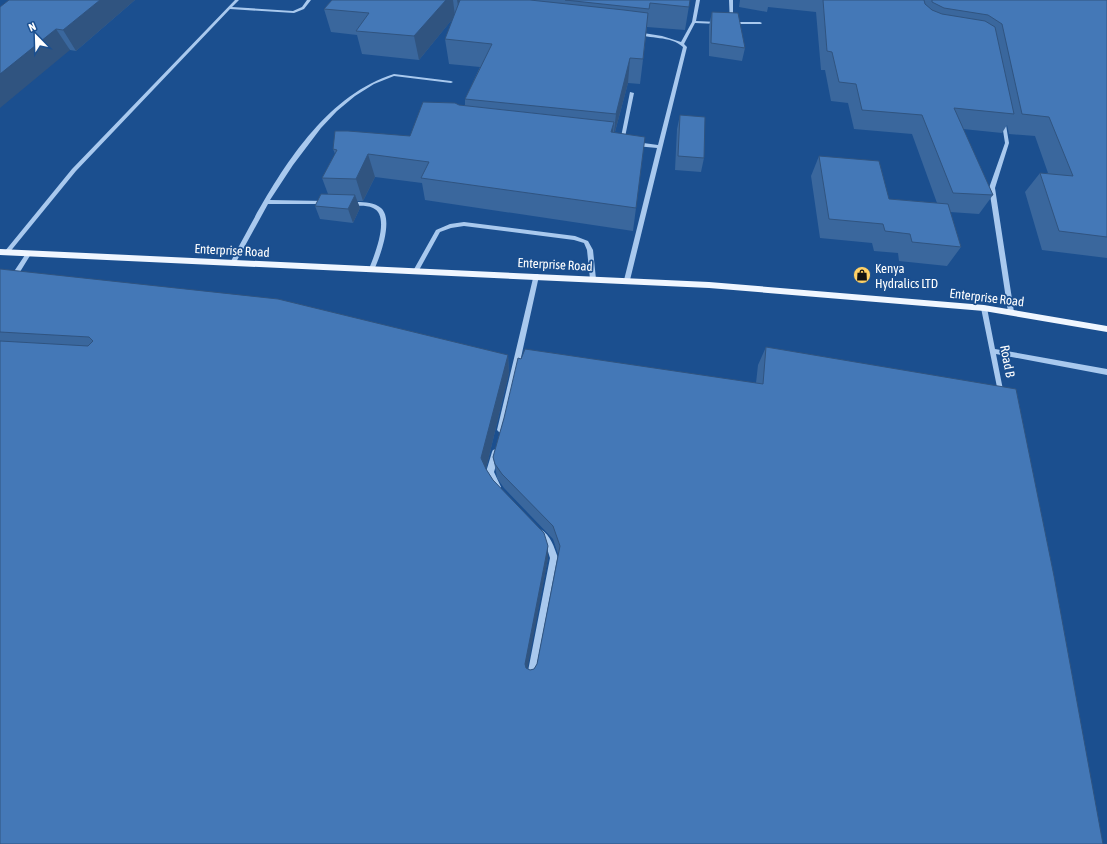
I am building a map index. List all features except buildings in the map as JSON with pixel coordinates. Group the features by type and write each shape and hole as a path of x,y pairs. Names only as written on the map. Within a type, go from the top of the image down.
{"main road":[{"name":"Enterprise Road","path":"4,252 709,285 984,308 1107,329"}],"lane":[{"path":"4,252 74,170 237,0"},
{"path":"229,8 294,12 303,8 310,0"},
{"path":"682,44 694,22 698,0"},
{"path":"731,0 731,23"},
{"path":"694,22 760,23"},
{"path":"627,280 685,47 671,39 629,32"},
{"path":"233,263 266,202 305,143 318,127 361,90 386,77 394,75 451,82"},
{"path":"622,142 632,93"},
{"path":"1001,111 1007,143 992,188 1011,312"},
{"path":"614,142 659,147"},
{"path":"266,202 336,204"},
{"path":"343,204 367,205 380,209 384,215 385,225 372,269"},
{"path":"416,271 438,231 450,226 464,224 575,238 586,242 590,250 593,279"},
{"path":"8,285 29,253"},
{"path":"500,491 490,472 536,276"},
{"name":"Road B","path":"984,308 1002,405"},
{"path":"992,351 1107,372"},
{"path":"532,670 554,558 549,543 533,526"}],"place":[{"name":"Kenya Hydralics LTD","path":"862,275"}]}
